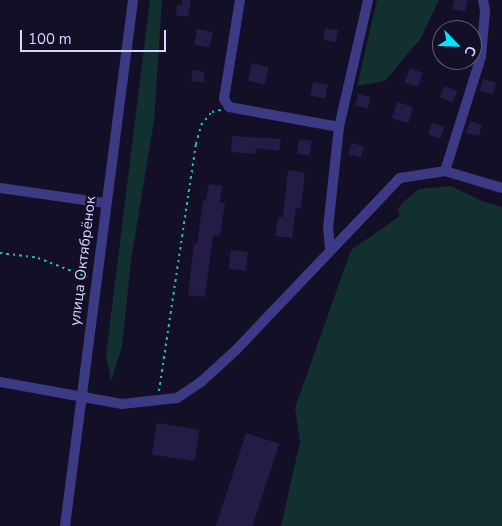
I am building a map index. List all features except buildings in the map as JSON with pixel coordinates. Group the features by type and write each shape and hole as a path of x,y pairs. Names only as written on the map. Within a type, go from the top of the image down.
{"street":[{"name":"улица Октябрёнок","path":"65,526 133,0"},
{"path":"240,0 224,99 229,107 339,126"},
{"path":"330,249 328,228 339,126 368,0"},
{"path":"445,171 481,57 485,11 483,0"},
{"path":"0,382 122,404 177,398 201,382 400,178 445,171 502,188"},
{"path":"0,188 106,203"}],"path":[{"path":"156,400 163,380 196,144 201,126 212,112 229,107"},
{"path":"0,254 38,258 96,281"}],"green space":[{"path":"150,0 162,0 154,121 131,261 122,346 111,381 106,355"},
{"path":"377,0 439,0 421,38 385,81 357,86"},
{"path":"451,186 484,202 502,207 502,526 281,526 300,442 295,408 351,250 400,216 398,210 402,203 419,189"}]}
